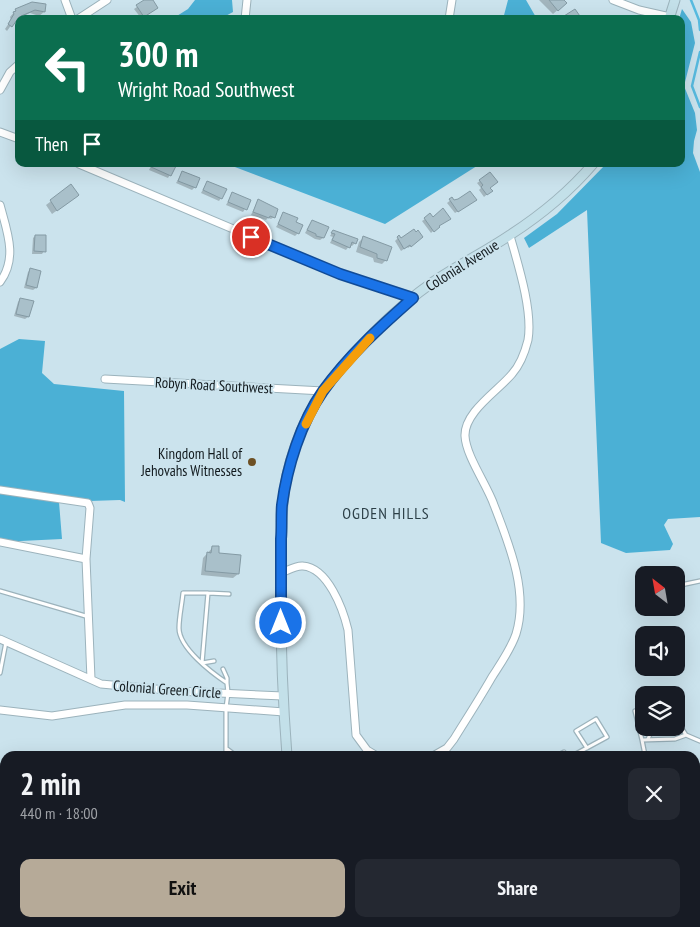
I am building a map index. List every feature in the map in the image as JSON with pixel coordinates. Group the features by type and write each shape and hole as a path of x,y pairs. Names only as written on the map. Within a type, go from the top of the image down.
{"main road":[{"path":"670,15 675,0"},
{"name":"Colonial Avenue","path":"287,751 281,656 282,506 290,464 301,433 323,391 366,342 413,298 451,270 510,236 551,206 590,167"}],"street":[{"path":"65,0 71,15"},
{"path":"84,15 107,0"},
{"path":"245,15 247,0"},
{"path":"450,15 452,0"},
{"path":"613,0 658,15"},
{"path":"0,90 10,72 15,68"},
{"path":"0,132 15,138"},
{"path":"86,167 340,274 413,298"},
{"path":"0,205 11,252 7,271 0,282"},
{"path":"442,751 447,748 454,738 508,652 516,634 519,618 520,595 518,578 502,525 491,496 468,449 465,436 466,424 477,408 513,373 521,360 528,341 527,307 510,236"},
{"name":"Robyn Road Southwest","path":"105,379 323,391"},
{"path":"0,490 88,503 90,508 86,559 90,617 91,680"},
{"path":"0,542 86,559"},
{"path":"281,574 301,566 312,569 326,581 338,600 344,613 348,630 356,735 369,751"},
{"name":"Colonial Green Circle","path":"3,640 80,676 112,686 283,696"},
{"name":"Colonial Green Circle","path":"0,710 52,716 125,705 187,705 284,712"}],"lane":[{"path":"685,584 700,581"},
{"path":"0,591 90,617"},
{"path":"227,683 215,675 187,647 179,630 183,593 229,594"},
{"path":"202,663 208,593"},
{"path":"0,673 3,640"},
{"path":"202,663 214,661"},
{"path":"223,669 227,678 228,693 226,748 230,751"},
{"path":"581,751 587,748 607,737 596,719 576,731 587,748"},
{"path":"642,740 675,739 686,735 700,741"},
{"path":"641,736 645,751"}],"shaded area":[{"path":"195,0 232,0 233,12 227,15 178,15 188,9"},
{"path":"508,0 526,0 535,15 504,15"},
{"path":"682,9 691,22 695,43 685,82 685,15 680,15"},
{"path":"685,88 695,113 697,130 693,153 700,172 700,517 668,519 664,525 673,544 670,550 626,553 601,543 587,210 529,248 524,238 557,214 603,167 685,167"},
{"path":"235,167 475,167 385,224"},
{"path":"19,339 45,341 42,373 54,384 124,391 125,502 120,500 59,502 62,539 0,542 0,349"}],"building":[{"path":"144,0 153,0 158,8 147,15 143,15 136,5"},
{"path":"549,0 564,0 567,3 558,11"},
{"path":"32,2 46,4 45,12 35,10 24,15 15,15 15,23 12,27 8,24 14,14 13,12 16,11 15,9"},
{"path":"575,9 579,15 566,15"},
{"path":"151,167 176,167 171,176"},
{"path":"182,171 200,178 196,188 178,181"},
{"path":"490,172 498,182 490,188 493,191 487,195 481,187 483,185 479,180"},
{"path":"207,181 227,189 222,199 203,190"},
{"path":"71,184 79,195 57,211 50,200"},
{"path":"470,191 477,200 458,212 449,199 452,197 454,200 458,199"},
{"path":"232,192 251,200 247,210 228,202"},
{"path":"258,199 278,209 275,218 270,216 269,218 253,212"},
{"path":"443,208 451,219 439,226 434,232 424,218 430,213 433,217"},
{"path":"283,212 298,218 296,222 303,225 299,234 278,224"},
{"path":"312,220 329,227 324,238 316,236 316,234 307,230"},
{"path":"414,229 416,232 418,230 423,237 411,247 410,245 404,249 397,237 399,235 401,238"},
{"path":"333,230 358,239 356,244 352,242 350,248 332,240 335,234 331,233"},
{"path":"35,235 46,235 46,252 34,251"},
{"path":"363,236 392,247 387,261 377,258 377,254 360,247"},
{"path":"30,268 41,271 37,288 26,285"},
{"path":"20,298 34,301 29,317 16,314"},
{"path":"212,546 219,546 219,553 241,555 239,574 205,571 207,552 211,553"}],"waterway":[{"path":"691,0 699,20 700,30"},
{"path":"700,52 692,86 700,107"}],"slow traffic":[{"path":"306,424 311,411 323,391 370,338"}],"place":[{"name":"Kingdom Hall of Jehovahs Witnesses","path":"252,462"}],"district":[{"name":"OGDEN HILLS","path":"386,513"}],"route":[{"path":"251,237 340,274 413,298 391,317 360,349 323,391 311,411 298,440 290,464 282,506 281,623"}]}
